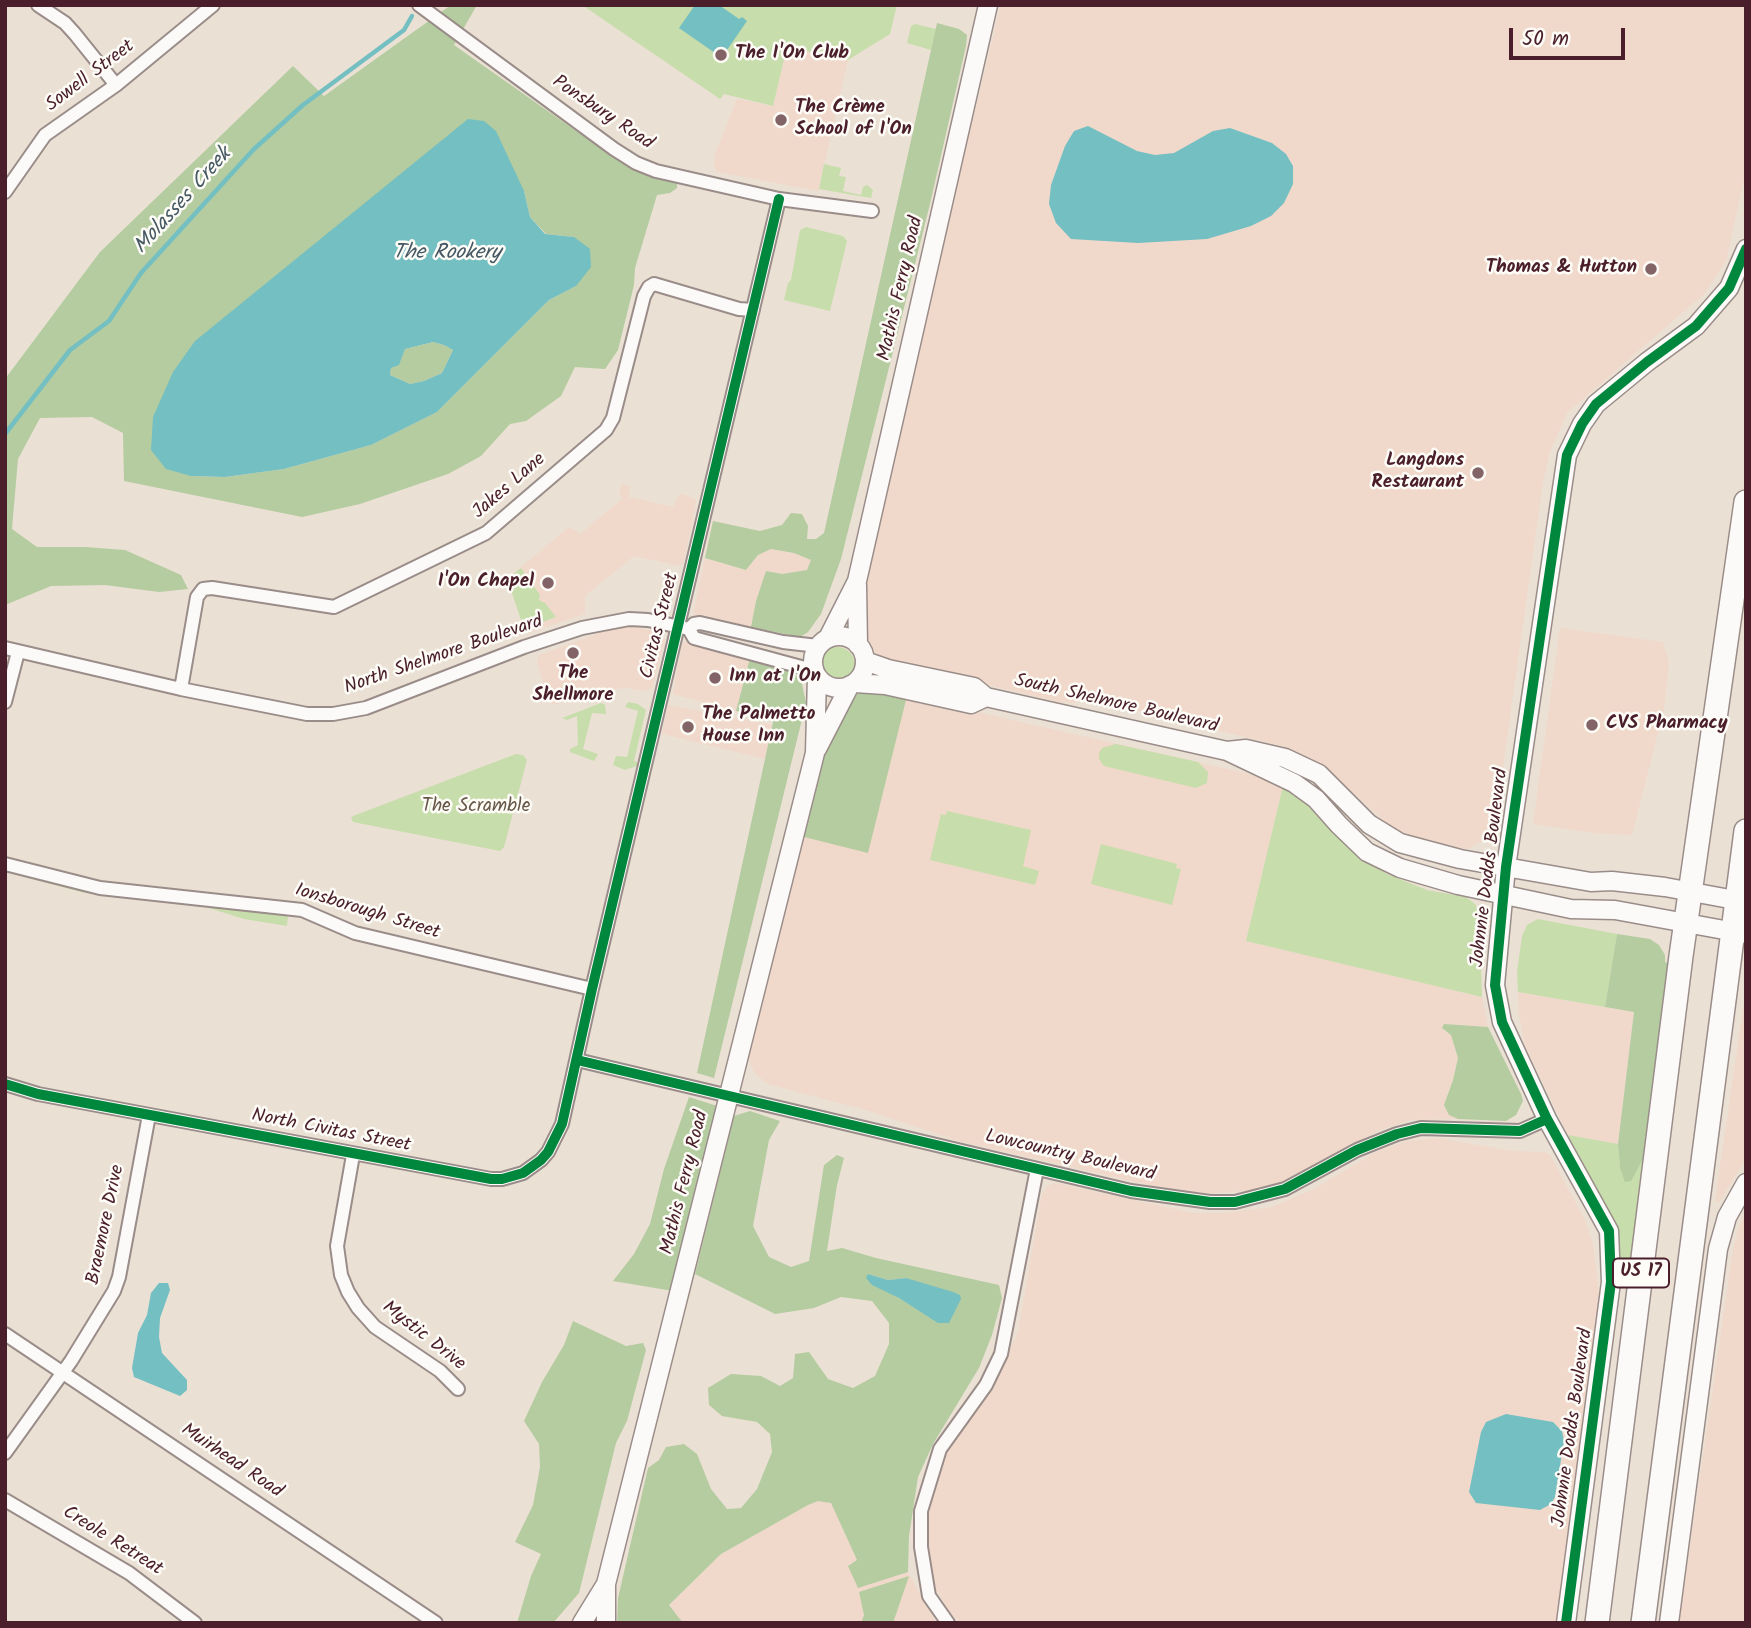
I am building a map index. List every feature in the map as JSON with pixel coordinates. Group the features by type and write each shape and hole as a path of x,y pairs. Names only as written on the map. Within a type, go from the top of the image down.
{"highway":[{"name":"US 17","path":"1597,1623 1686,923 1746,502"},
{"name":"US 17","path":"1643,1623 1739,933 1746,831"}],"street":[{"path":"38,5 70,29 116,85"},
{"name":"Sowell Street","path":"7,188 45,135 116,85 213,5"},
{"name":"Ponsbury Road","path":"419,5 636,163 656,171 779,200 872,211"},
{"name":"Mathis Ferry Road","path":"823,642 857,581 988,5"},
{"name":"Civitas Street","path":"578,1060 592,989 684,628 779,200"},
{"name":"Johnnie Dodds Boulevard","path":"1566,1623 1611,1282 1609,1231 1547,1119 1502,1021 1495,985 1506,867 1567,456 1581,424 1596,404 1696,326 1729,288 1746,249"},
{"name":"Jakes Lane","path":"181,689 197,597 203,589 212,588 334,607 486,533 606,430 613,418 644,296 649,287 654,284 739,309 753,310"},
{"name":"Mathis Ferry Road","path":"857,581 862,653"},
{"name":"North Shelmore Boulevard","path":"11,650 181,689 307,714 333,714 366,708 524,647 597,625 629,620 648,620 684,628 694,638 805,668 815,674"},
{"name":"North Shelmore Boulevard","path":"684,628 700,623 783,642 823,642"},
{"path":"844,636 862,653 860,677 853,684 840,688 832,687 815,674 813,656 823,642 844,636"},
{"path":"5,702 11,650"},
{"name":"South Shelmore Boulevard","path":"862,653 888,669 974,687 986,697 1227,751 1246,749 1285,758 1319,774 1369,824 1400,843 1460,859 1591,882 1612,881 1741,901"},
{"name":"Mathis Ferry Road","path":"606,1623 606,1584 815,752 815,674"},
{"name":"Mathis Ferry Road","path":"815,752 853,684"},
{"name":"South Shelmore Boulevard","path":"853,684 885,685 971,705 986,697"},
{"path":"1227,751 1294,783 1316,799 1367,852 1400,868 1458,885 1571,909 1615,910 1739,933"},
{"name":"Ionsborough Street","path":"5,864 100,888 302,910 355,933 592,989"},
{"name":"Lowcountry Boulevard","path":"578,1060 1131,1191 1210,1202 1235,1202 1285,1189 1357,1150 1396,1134 1421,1128 1520,1132 1547,1119"},
{"name":"North Civitas Street","path":"5,1084 38,1094 491,1180 523,1173 541,1160 562,1124 578,1060"},
{"name":"Braemore Drive","path":"5,1453 63,1373 107,1305 117,1284 149,1115"},
{"name":"Mystic Drive","path":"353,1155 337,1246 341,1275 347,1289 358,1308 375,1326 440,1371 458,1389"},
{"path":"948,1623 929,1596 921,1548 921,1511 940,1449 986,1385 1001,1354 1037,1169"},
{"path":"1669,1623 1718,1249 1727,1217 1746,1183"},
{"name":"Muirhead Road","path":"5,1334 436,1623"},
{"name":"Creole Retreat","path":"5,1500 130,1573 195,1623"},
{"name":"Mathis Ferry Road","path":"582,1623 606,1584"}],"shaded area":[{"path":"1001,5 1746,5 1746,170 1726,261 1704,294 1568,412 1550,451 1543,482 1496,816 1486,839 1468,849 1419,841 1390,826 1324,767 1282,746 1086,698 1074,703 1059,702 888,661 871,649 860,611 864,565"},
{"name":"The Crème School of I'On","path":"787,47 848,60 818,191 718,172 714,168 715,154 737,99 773,106"},
{"path":"622,484 630,486 629,497 673,507 679,495 695,499 684,562 680,566 634,556 585,596 585,614 528,633 508,581 509,577 569,527 580,534 622,499 619,491"},
{"path":"771,549 794,553 811,560 808,570 782,574 766,571 750,630 693,614 705,558 746,570 758,555"},
{"path":"627,625 658,632 665,639 652,688 643,691 627,688 603,690 553,705 550,703 537,663 539,655"},
{"path":"1560,628 1663,642 1669,662 1664,709 1632,835 1594,833 1533,824"},
{"path":"684,642 750,658 736,711 673,694"},
{"path":"907,696 1245,773 1283,786 1246,941 1482,997 1488,1027 1444,1024 1445,1032 1451,1035 1458,1058 1447,1094 1449,1115 1458,1119 1411,1120 1380,1130 1279,1183 1254,1190 1209,1194 1153,1186 959,1141 869,1111 768,1084 754,1073 748,1057 804,837 868,852"},
{"path":"668,705 772,725 766,759 662,734"},
{"path":"1746,989 1746,1158 1719,1203 1715,1200"},
{"path":"1518,992 1634,1012 1618,1144 1568,1135 1525,1045"},
{"path":"1437,1138 1550,1155 1585,1220 1593,1245 1599,1294 1559,1623 961,1623 949,1611 933,1584 924,1526 934,1485 947,1451 998,1377 1018,1332 1042,1194 1047,1186 1055,1183 1193,1213 1223,1213 1272,1207 1314,1189 1376,1152 1408,1141"},
{"path":"1746,1212 1746,1623 1679,1623 1733,1249"},
{"path":"818,1501 831,1503 858,1560 849,1566 885,1578 908,1572 936,1623 683,1623 669,1605 721,1554"}],"green space":[{"path":"451,5 477,5 454,45 616,159 638,171 677,179 677,188 670,193 657,195 635,268 634,285 618,350 605,369 575,367 561,396 526,421 510,424 481,456 448,474 360,504 302,517 124,481 123,433 92,417 40,418 18,459 12,529 37,547 125,550 181,575 188,589 159,592 105,585 51,586 5,605 5,379 100,252 293,66 324,96","holes":["524,191 530,217 546,234 574,237 576,286 549,300 437,412 371,445 284,469 225,477 191,476"]},
{"name":"The I'On Club","path":"582,5 897,5 890,34 848,60 787,47 773,106 724,94 720,99"},
{"path":"937,23 959,29 967,35 966,46 930,204 841,559 821,614 808,632 800,637 751,627 766,571 782,574 807,570 811,560 794,553 771,549 758,555 746,570 705,558 713,521 760,531 782,525 791,513 802,514 808,526 807,539 816,539 824,533"},
{"path":"915,24 936,29 931,50 907,43 911,26"},
{"path":"824,164 841,168 839,176 846,177 843,191 861,195 863,187 867,185 873,190 871,198 819,189"},
{"path":"806,227 843,236 847,241 830,311 784,300 791,280 800,230"},
{"path":"433,342 453,350 442,373 410,384 390,375 391,368 399,364 405,349"},
{"path":"521,568 540,595 539,600 545,603 556,617 524,629 508,581 509,577"},
{"path":"837,647 850,652 855,665 850,678 837,683 824,678 819,665 824,652"},
{"path":"750,658 793,670 802,684 806,703 714,1078 697,1073 773,722 765,716 736,711"},
{"path":"874,690 907,696 868,853 804,837 831,730 846,704 859,693"},
{"path":"628,702 638,704 646,710 634,761 637,766 625,770 613,765 616,756 627,757 638,711 625,707"},
{"path":"601,703 605,705 606,714 592,713 583,749 598,754 594,761 570,752 570,749 578,745 577,716 567,720 562,718"},
{"path":"1116,744 1198,762 1208,772 1207,783 1196,788 1104,766 1099,759 1099,753 1102,748"},
{"name":"The Scramble","path":"516,754 523,755 527,760 504,847 500,851 353,822 351,818 353,816"},
{"path":"1283,786 1308,801 1354,852 1387,874 1427,890 1466,897 1475,904 1484,928 1482,997 1246,941"},
{"path":"947,811 1031,830 1023,866 1039,871 1035,885 930,860 941,814 946,815"},
{"path":"1101,844 1177,864 1176,868 1181,869 1172,905 1091,884"},
{"path":"5,869 284,915 288,916 287,926 244,919 209,908 85,893 5,872"},
{"path":"1538,919 1617,934 1605,1007 1518,992 1517,972 1522,936 1527,925"},
{"path":"1617,934 1650,939 1659,945 1665,955 1665,962 1670,964 1646,1153 1631,1181 1625,1182 1620,1168 1618,1144 1634,1012 1605,1007"},
{"path":"1444,1024 1488,1027 1521,1094 1523,1101 1516,1115 1506,1121 1458,1119 1449,1115 1444,1105 1458,1058 1451,1035 1442,1028"},
{"path":"689,1097 717,1106 719,1115 673,1291 613,1281 634,1254 650,1224 664,1169"},
{"path":"750,1111 780,1121 769,1140 753,1226 769,1257 791,1267 809,1261 824,1165 837,1155 844,1158 827,1251 842,1248 999,1285 1002,1298 979,1368 933,1444 918,1477 909,1536 908,1572 858,1588 848,1566 857,1560 831,1503 818,1501 721,1554 669,1605 683,1623 617,1623 618,1598 648,1468 659,1460 666,1447 684,1444 697,1454 711,1489 727,1509 741,1508 757,1489 772,1452 770,1434 757,1422 722,1416 709,1405 708,1388 731,1374 761,1376 780,1386 793,1378 795,1354 809,1352 828,1379 853,1388 875,1376 889,1344 889,1323 872,1301 841,1297 814,1308 775,1314 695,1274 734,1116","holes":["868,1274 888,1280 906,1278 926,1286 938,1322 899,1298"]},
{"path":"1568,1135 1618,1144 1620,1168 1646,1153 1629,1283 1625,1288 1611,1227"},
{"path":"573,1321 626,1346 643,1343 646,1350 627,1421 616,1443 579,1593 553,1623 517,1623 531,1576 541,1554 515,1542 533,1505 540,1467 539,1444 524,1421 542,1382 564,1345"},
{"path":"909,1576 893,1623 861,1623 864,1615 859,1592"}],"water":[{"path":"695,5 719,5 739,19 742,17 747,21 720,60 715,53 679,28"},
{"name":"The Rookery","path":"468,119 484,121 496,131 524,191 530,217 545,234 574,237 590,249 591,267 576,286 549,300 437,412 371,445 284,469 225,477 191,476 166,469 151,450 153,417 173,372 195,341","holes":["433,342 453,350 442,373 410,384 390,375 391,368 399,365 405,349"]},
{"path":"1088,126 1137,151 1155,155 1174,153 1213,131 1230,128 1272,143 1286,154 1293,166 1293,184 1284,203 1271,216 1251,226 1207,239 1138,243 1071,239 1056,223 1049,204 1051,185 1065,146 1074,131"},
{"path":"868,1274 888,1280 906,1278 953,1292 960,1295 961,1299 949,1323 938,1323 899,1298 872,1285 866,1278"},
{"path":"159,1283 168,1283 170,1290 160,1318 159,1337 162,1353 187,1380 187,1390 180,1396 134,1377 132,1368 138,1333 147,1315 151,1293"},
{"path":"1506,1414 1553,1422 1562,1431 1564,1441 1555,1497 1551,1504 1540,1510 1476,1503 1469,1492 1481,1432 1486,1422"}],"waterway":[{"name":"Molasses Creek","path":"5,434 70,350 109,321 141,273 254,149 303,105 404,30 412,16"}],"cycle path":[{"path":"5,1084 38,1094 491,1179 523,1173 548,1152 562,1124 779,199"},
{"path":"1566,1623 1611,1282 1609,1231 1547,1119 1502,1022 1495,985 1506,867 1567,455 1582,424 1596,404 1696,326 1729,288 1746,249"},
{"path":"577,1060 1131,1191 1210,1202 1235,1202 1285,1189 1357,1150 1397,1134 1421,1128 1520,1131 1547,1119"}],"place":[{"name":"The I'On Club","path":"721,55"},
{"name":"The Crème School of I'On","path":"781,120"},
{"name":"Thomas & Hutton","path":"1651,269"},
{"name":"Langdons Restaurant","path":"1478,473"},
{"name":"I'On Chapel","path":"548,583"},
{"name":"The Shellmore","path":"573,653"},
{"name":"Inn at I'On","path":"715,678"},
{"name":"CVS Pharmacy","path":"1592,725"},
{"name":"The Palmetto House Inn","path":"688,727"}]}
